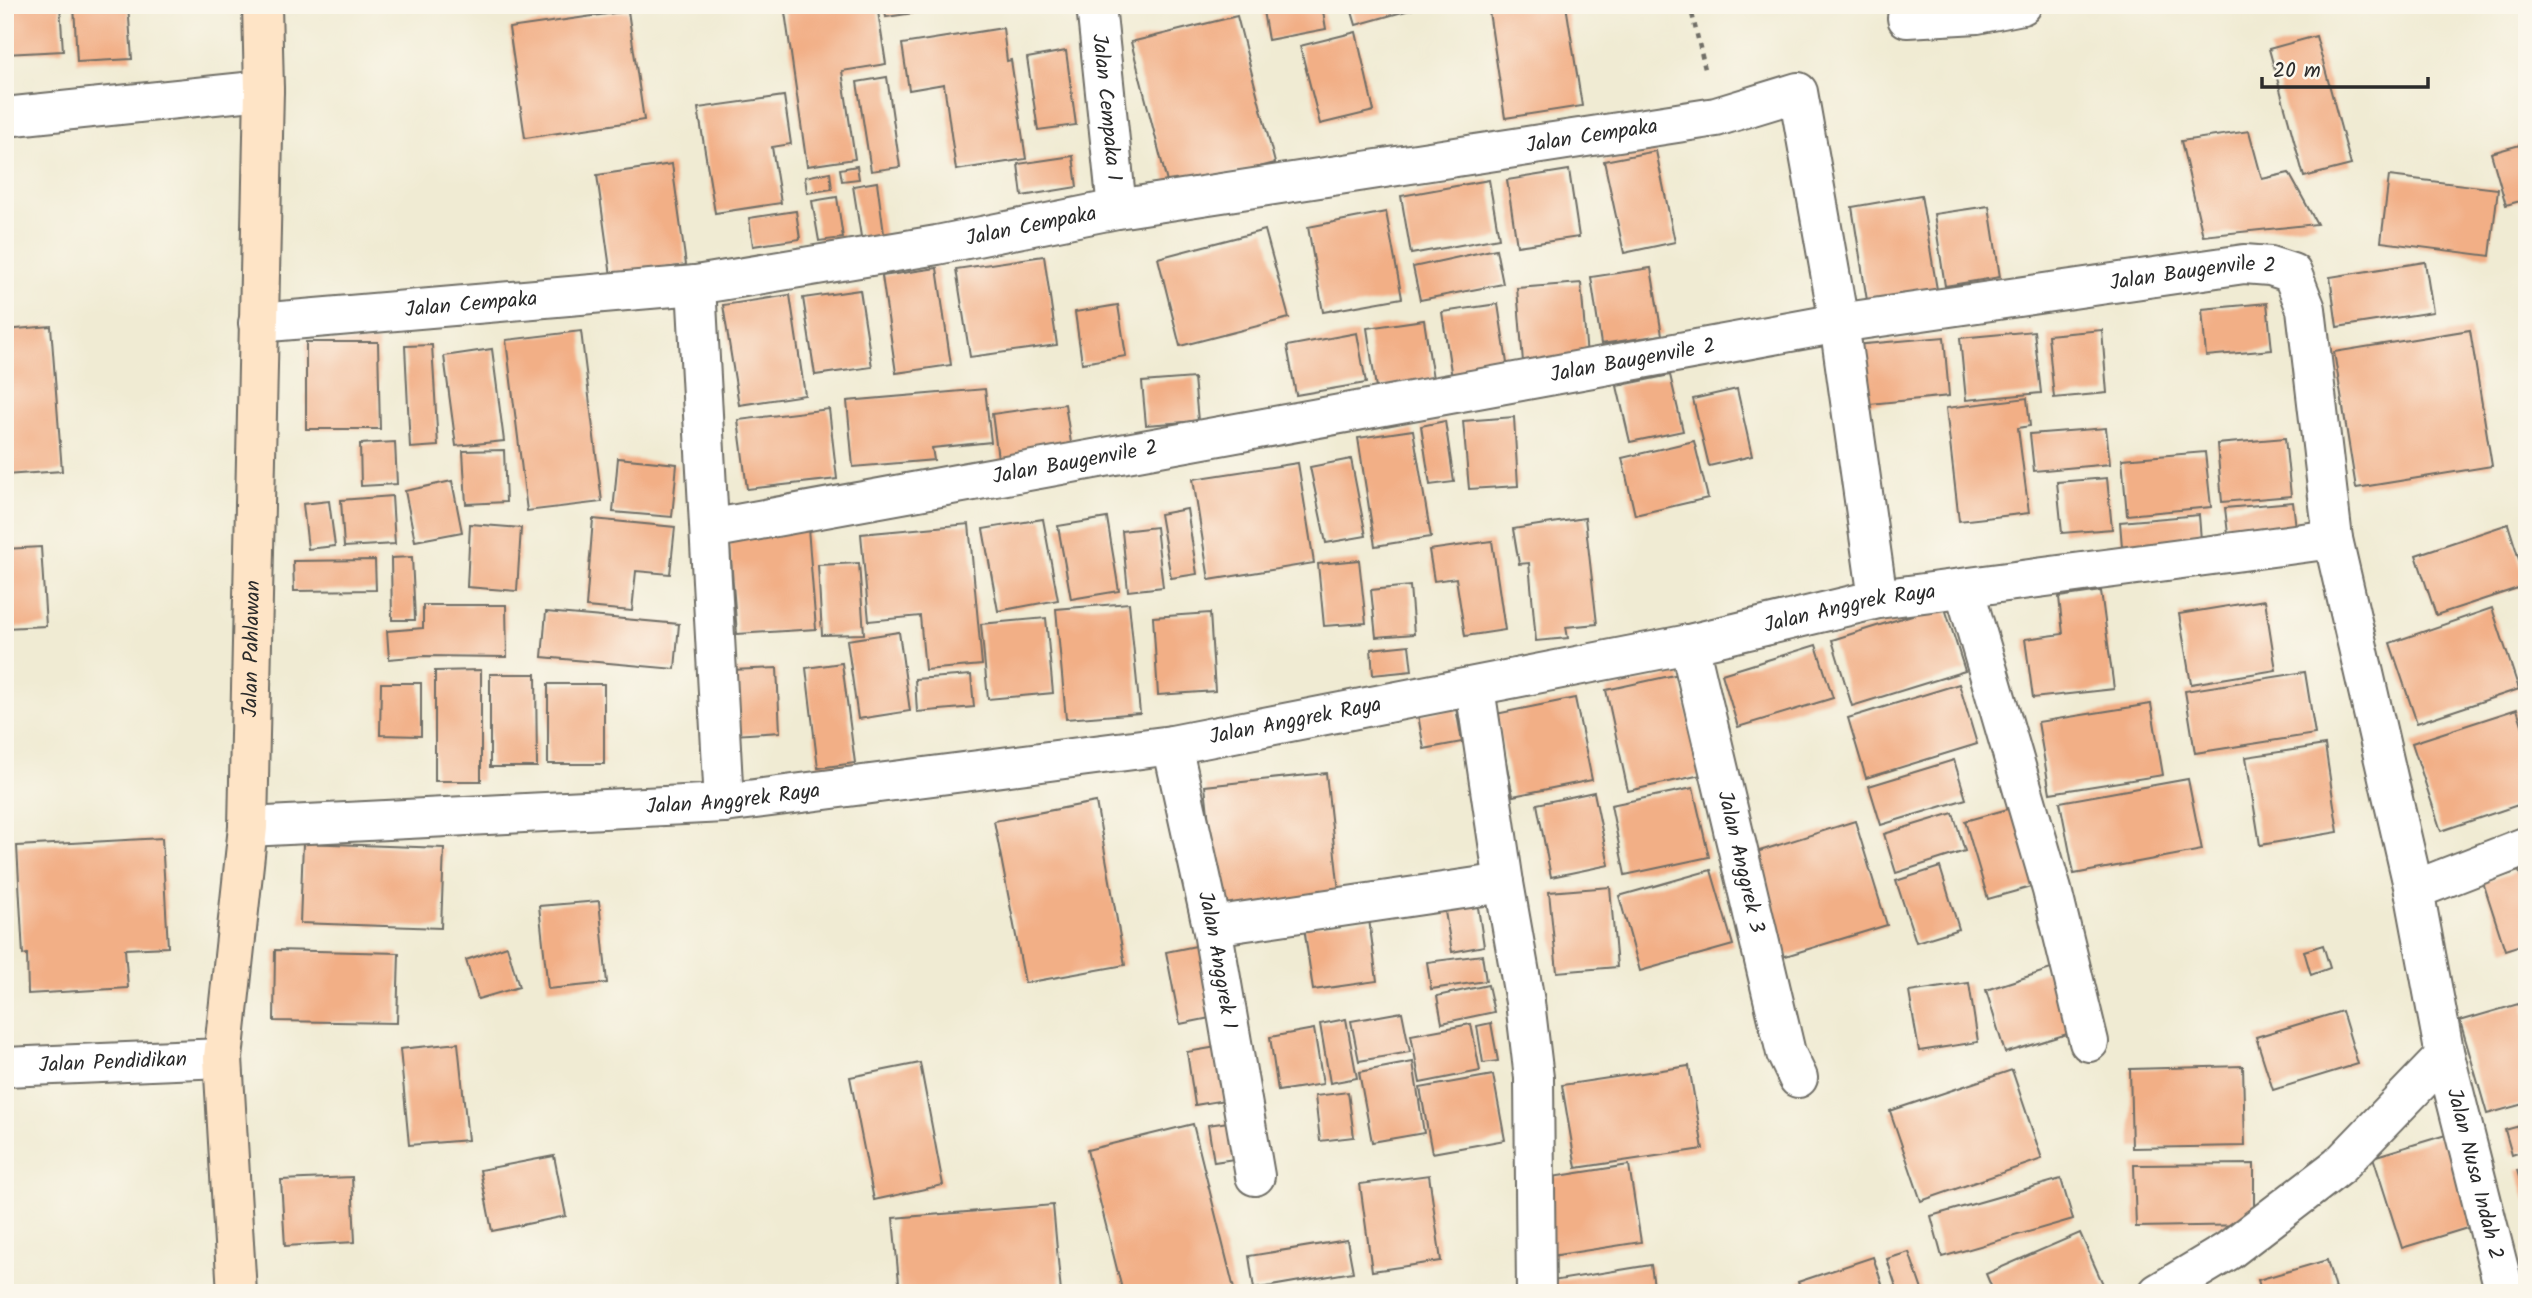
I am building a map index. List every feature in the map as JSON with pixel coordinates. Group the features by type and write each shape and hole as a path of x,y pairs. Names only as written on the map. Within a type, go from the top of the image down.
{"street":[{"name":"Jalan Pahlawan","path":"237,1293 223,1058 248,827 264,90 262,5"},
{"name":"Jalan Cempaka 1","path":"1096,5 1117,209"},
{"path":"1908,18 2022,5"},
{"path":"5,117 264,90"},
{"name":"Jalan Cempaka","path":"258,323 696,285 937,245 1117,209 1716,117 1798,92 1839,323"},
{"name":"Jalan Baugenvile 2","path":"710,529 1839,323 2244,264 2270,266 2292,273 2306,309 2333,539"},
{"path":"696,285 724,803"},
{"path":"1839,323 1878,599"},
{"name":"Jalan Anggrek Raya","path":"248,827 724,803 1172,745 1475,688 1689,644 1878,599 2333,539"},
{"name":"Jalan Nusa Indah 2","path":"2333,539 2414,890 2445,1056 2505,1293"},
{"path":"1964,587 2052,890 2089,1042"},
{"name":"Jalan Anggrek 3","path":"1689,644 1786,1053 1798,1078"},
{"path":"1475,688 1525,1002 1534,1078 1536,1293"},
{"name":"Jalan Anggrek 1","path":"1172,745 1212,926 1255,1176"},
{"path":"2414,890 2527,846"},
{"path":"1212,926 1504,883"},
{"path":"2158,1293 2228,1251 2339,1166 2445,1056"},
{"name":"Jalan Pendidikan","path":"5,1067 223,1058"}],"path":[{"path":"1690,5 1716,117"}],"building":[{"path":"5,5 60,5 63,51 5,54"},
{"path":"74,5 128,5 132,59 77,62"},
{"path":"784,5 877,5 886,64 842,71 855,159 807,166"},
{"path":"884,5 955,5 955,7 886,17"},
{"path":"1262,5 1322,5 1326,29 1268,40"},
{"path":"1350,5 1423,5 1424,6 1356,25"},
{"path":"1488,5 1566,5 1582,106 1505,118"},
{"path":"628,11 644,120 525,138 509,28"},
{"path":"1237,16 1275,163 1169,190 1131,42"},
{"path":"1003,28 1007,61 1011,60 1026,159 956,170 944,84 909,90 902,44"},
{"path":"1356,32 1374,111 1320,124 1300,46"},
{"path":"2316,36 2351,165 2304,177 2269,49"},
{"path":"1066,51 1076,125 1038,130 1027,58"},
{"path":"887,77 900,167 871,171 857,82"},
{"path":"784,96 791,144 772,147 781,203 715,213 698,108"},
{"path":"2249,131 2262,179 2289,173 2317,224 2203,236 2181,141"},
{"path":"2527,143 2527,199 2506,205 2491,153"},
{"path":"1656,151 1675,242 1624,253 1604,161"},
{"path":"1073,156 1077,187 1022,196 1018,164"},
{"path":"672,164 686,265 611,276 597,175"},
{"path":"857,166 859,179 842,181 840,169"},
{"path":"1569,170 1579,237 1517,246 1507,180"},
{"path":"830,172 832,189 807,193 805,177"},
{"path":"2389,176 2498,189 2490,256 2381,242"},
{"path":"1489,180 1499,238 1411,254 1401,196"},
{"path":"877,182 885,241 862,243 853,186"},
{"path":"1921,195 1940,307 1870,319 1852,207"},
{"path":"837,197 843,238 819,241 812,201"},
{"path":"1989,206 2000,277 1945,286 1934,214"},
{"path":"796,211 800,239 753,246 749,218"},
{"path":"1386,212 1402,298 1323,312 1308,227"},
{"path":"1265,230 1289,318 1180,346 1158,258"},
{"path":"1496,249 1503,284 1420,300 1413,267"},
{"path":"1044,256 1057,345 970,357 956,269"},
{"path":"2425,262 2433,312 2337,327 2330,277"},
{"path":"937,268 951,365 896,373 882,276"},
{"path":"1651,268 1662,335 1601,344 1591,277"},
{"path":"1581,283 1587,357 1523,362 1517,288"},
{"path":"860,290 872,367 815,375 803,298"},
{"path":"790,295 805,395 739,405 723,305"},
{"path":"2267,303 2272,350 2206,356 2202,309"},
{"path":"1498,304 1508,370 1452,378 1442,312"},
{"path":"1118,305 1126,356 1082,363 1075,312"},
{"path":"1424,320 1433,379 1376,388 1367,328"},
{"path":"51,326 62,471 5,475 5,330"},
{"path":"2102,330 2107,393 2054,398 2048,335"},
{"path":"2470,330 2492,466 2356,488 2334,352"},
{"path":"581,331 602,502 527,511 506,340"},
{"path":"2034,331 2041,393 1966,400 1960,338"},
{"path":"1357,333 1366,383 1296,395 1287,346"},
{"path":"1944,337 1949,396 1860,405 1854,345"},
{"path":"306,342 378,342 380,429 306,429"},
{"path":"432,345 438,446 410,448 405,346"},
{"path":"492,349 504,441 456,446 444,356"},
{"path":"1670,375 1683,431 1630,442 1617,386"},
{"path":"1194,378 1198,421 1146,425 1142,382"},
{"path":"985,389 991,442 932,448 934,460 853,467 847,401"},
{"path":"1737,389 1752,456 1709,466 1693,399"},
{"path":"2027,398 2030,426 2018,428 2029,513 1959,521 1946,408"},
{"path":"1065,404 1073,456 999,466 992,414"},
{"path":"829,409 837,479 747,489 738,420"},
{"path":"1514,417 1518,486 1469,489 1463,421"},
{"path":"1445,421 1454,482 1430,485 1421,426"},
{"path":"2106,428 2110,464 2034,471 2030,434"},
{"path":"1413,430 1431,537 1375,546 1358,438"},
{"path":"2285,438 2291,496 2222,502 2217,444"},
{"path":"1694,441 1708,498 1635,515 1622,458"},
{"path":"395,442 397,484 361,486 360,444"},
{"path":"504,450 506,502 466,504 463,451"},
{"path":"2205,452 2211,507 2127,515 2122,459"},
{"path":"618,458 677,464 672,517 613,512"},
{"path":"1351,459 1366,536 1326,543 1310,467"},
{"path":"1298,463 1314,563 1209,580 1193,479"},
{"path":"2107,478 2112,529 2062,533 2057,482"},
{"path":"452,481 462,532 415,541 405,491"},
{"path":"392,496 395,544 344,547 341,500"},
{"path":"329,501 335,546 308,549 303,504"},
{"path":"2293,502 2296,528 2228,534 2225,508"},
{"path":"1187,509 1197,574 1171,578 1160,514"},
{"path":"2199,515 2201,540 2122,547 2120,522"},
{"path":"1107,518 1119,591 1071,599 1058,526"},
{"path":"1585,518 1597,624 1566,627 1568,638 1536,641 1529,563 1519,564 1513,529"},
{"path":"593,519 675,527 670,574 636,571 632,611 586,607"},
{"path":"1043,519 1058,600 998,611 983,529"},
{"path":"470,524 521,528 517,591 467,587"},
{"path":"969,524 982,665 925,670 920,616 869,621 861,534"},
{"path":"2508,524 2527,585 2436,615 2416,555"},
{"path":"1156,527 1163,587 1128,591 1122,531"},
{"path":"808,528 816,629 737,634 729,534"},
{"path":"1492,541 1505,630 1465,636 1456,578 1434,581 1429,550"},
{"path":"41,547 46,626 5,628 5,549"},
{"path":"412,557 415,620 392,620 391,558"},
{"path":"375,560 376,590 294,591 293,561"},
{"path":"1359,560 1366,623 1324,626 1318,564"},
{"path":"859,563 864,634 822,635 818,565"},
{"path":"1410,586 1414,634 1376,637 1371,590"},
{"path":"2101,591 2114,689 2033,698 2025,639 2063,634 2059,597"},
{"path":"2265,600 2276,670 2191,684 2179,614"},
{"path":"1129,603 1140,713 1066,719 1056,609"},
{"path":"423,605 506,605 507,657 423,656 389,659 387,631 423,628"},
{"path":"1944,605 1965,671 1852,706 1832,640"},
{"path":"2492,608 2519,689 2417,723 2390,643"},
{"path":"546,612 679,624 675,669 542,657"},
{"path":"1210,613 1215,691 1158,695 1153,617"},
{"path":"1046,618 1053,693 988,699 981,624"},
{"path":"899,632 910,711 858,719 847,640"},
{"path":"1409,645 1412,671 1373,675 1371,649"},
{"path":"1816,645 1833,698 1738,727 1722,674"},
{"path":"842,663 855,763 818,768 806,668"},
{"path":"777,668 780,732 734,735 731,670"},
{"path":"481,670 481,781 435,781 435,671"},
{"path":"2305,672 2315,734 2195,753 2185,691"},
{"path":"490,674 536,674 537,767 490,767"},
{"path":"1679,674 1701,775 1628,791 1606,690"},
{"path":"971,675 974,707 917,712 915,679"},
{"path":"381,683 421,683 421,736 380,735"},
{"path":"548,684 604,684 604,764 548,764"},
{"path":"1959,684 1977,744 1866,778 1848,718"},
{"path":"1575,698 1592,780 1513,796 1496,714"},
{"path":"2151,704 2163,775 2050,793 2038,722"},
{"path":"1456,708 1462,742 1424,749 1418,715"},
{"path":"2517,709 2527,740 2527,802 2441,831 2412,743"},
{"path":"2325,745 2338,832 2260,845 2246,757"},
{"path":"1954,760 1966,799 1881,825 1869,786"},
{"path":"1326,773 1340,901 1219,914 1205,786"},
{"path":"2188,779 2202,850 2074,874 2060,802"},
{"path":"1693,788 1709,857 1625,875 1611,805"},
{"path":"1594,792 1609,865 1551,877 1537,804"},
{"path":"1096,802 1125,965 1025,983 994,821"},
{"path":"2022,805 2045,883 1988,899 1965,821"},
{"path":"1953,813 1965,851 1896,873 1884,834"},
{"path":"1855,821 1887,925 1779,958 1747,855"},
{"path":"162,838 168,947 125,949 128,988 28,994 17,846"},
{"path":"303,843 444,848 441,928 300,923"},
{"path":"1940,867 1959,929 1916,942 1896,881"},
{"path":"1711,870 1733,945 1640,971 1619,896"},
{"path":"2519,871 2527,895 2527,943 2505,950 2483,882"},
{"path":"1610,887 1617,967 1557,972 1549,892"},
{"path":"599,901 607,983 548,989 539,906"},
{"path":"1477,901 1484,946 1452,952 1444,906"},
{"path":"1369,919 1377,981 1313,990 1304,927"},
{"path":"1206,944 1220,1016 1180,1024 1166,952"},
{"path":"2323,945 2330,968 2311,975 2304,951"},
{"path":"507,946 519,987 478,999 466,960"},
{"path":"275,950 399,953 397,1023 274,1021"},
{"path":"1482,955 1486,981 1431,989 1427,962"},
{"path":"2057,967 2077,1031 2005,1053 1986,990"},
{"path":"1969,983 1978,1042 1919,1051 1909,992"},
{"path":"1488,985 1494,1012 1442,1023 1437,996"},
{"path":"2525,1002 2527,1103 2487,1114 2460,1021"},
{"path":"2342,1011 2358,1064 2273,1090 2256,1037"},
{"path":"1402,1012 1410,1052 1359,1061 1351,1021"},
{"path":"1346,1019 1357,1078 1330,1083 1320,1024"},
{"path":"1491,1023 1498,1061 1483,1063 1477,1026"},
{"path":"1471,1024 1480,1071 1420,1083 1411,1035"},
{"path":"1314,1029 1323,1084 1278,1091 1270,1037"},
{"path":"458,1043 468,1140 409,1145 400,1049"},
{"path":"1217,1047 1225,1100 1195,1105 1187,1052"},
{"path":"1413,1062 1424,1133 1372,1142 1359,1072"},
{"path":"920,1063 943,1185 874,1200 850,1077"},
{"path":"1689,1066 1703,1149 1576,1168 1562,1085"},
{"path":"2243,1066 2245,1146 2132,1148 2130,1069"},
{"path":"2012,1070 2042,1159 1921,1201 1890,1111"},
{"path":"1493,1075 1505,1140 1432,1153 1420,1088"},
{"path":"1348,1092 1354,1137 1320,1141 1315,1096"},
{"path":"1235,1121 1241,1158 1214,1162 1208,1125"},
{"path":"1193,1124 1235,1293 1123,1293 1087,1150"},
{"path":"2527,1124 2527,1150 2512,1155 2505,1130"},
{"path":"2449,1134 2477,1225 2402,1248 2373,1157"},
{"path":"554,1156 566,1216 492,1231 480,1170"},
{"path":"2254,1164 2254,1225 2136,1227 2134,1165"},
{"path":"1629,1165 1641,1242 1551,1256 1539,1179"},
{"path":"2527,1168 2527,1202 2526,1202 2517,1170"},
{"path":"1429,1175 1441,1261 1372,1271 1360,1184"},
{"path":"352,1177 355,1242 285,1246 281,1180"},
{"path":"2061,1179 2073,1219 1942,1257 1931,1216"},
{"path":"1053,1205 1061,1293 900,1293 893,1218"},
{"path":"2080,1233 2107,1293 1994,1293 1986,1274"},
{"path":"1347,1240 1353,1272 1254,1289 1249,1256"},
{"path":"1909,1252 1923,1293 1898,1293 1887,1259"},
{"path":"1873,1257 1885,1293 1801,1293 1798,1282"},
{"path":"2327,1260 2336,1293 2262,1293 2258,1280"},
{"path":"1651,1265 1655,1293 1548,1293 1546,1282"}]}
